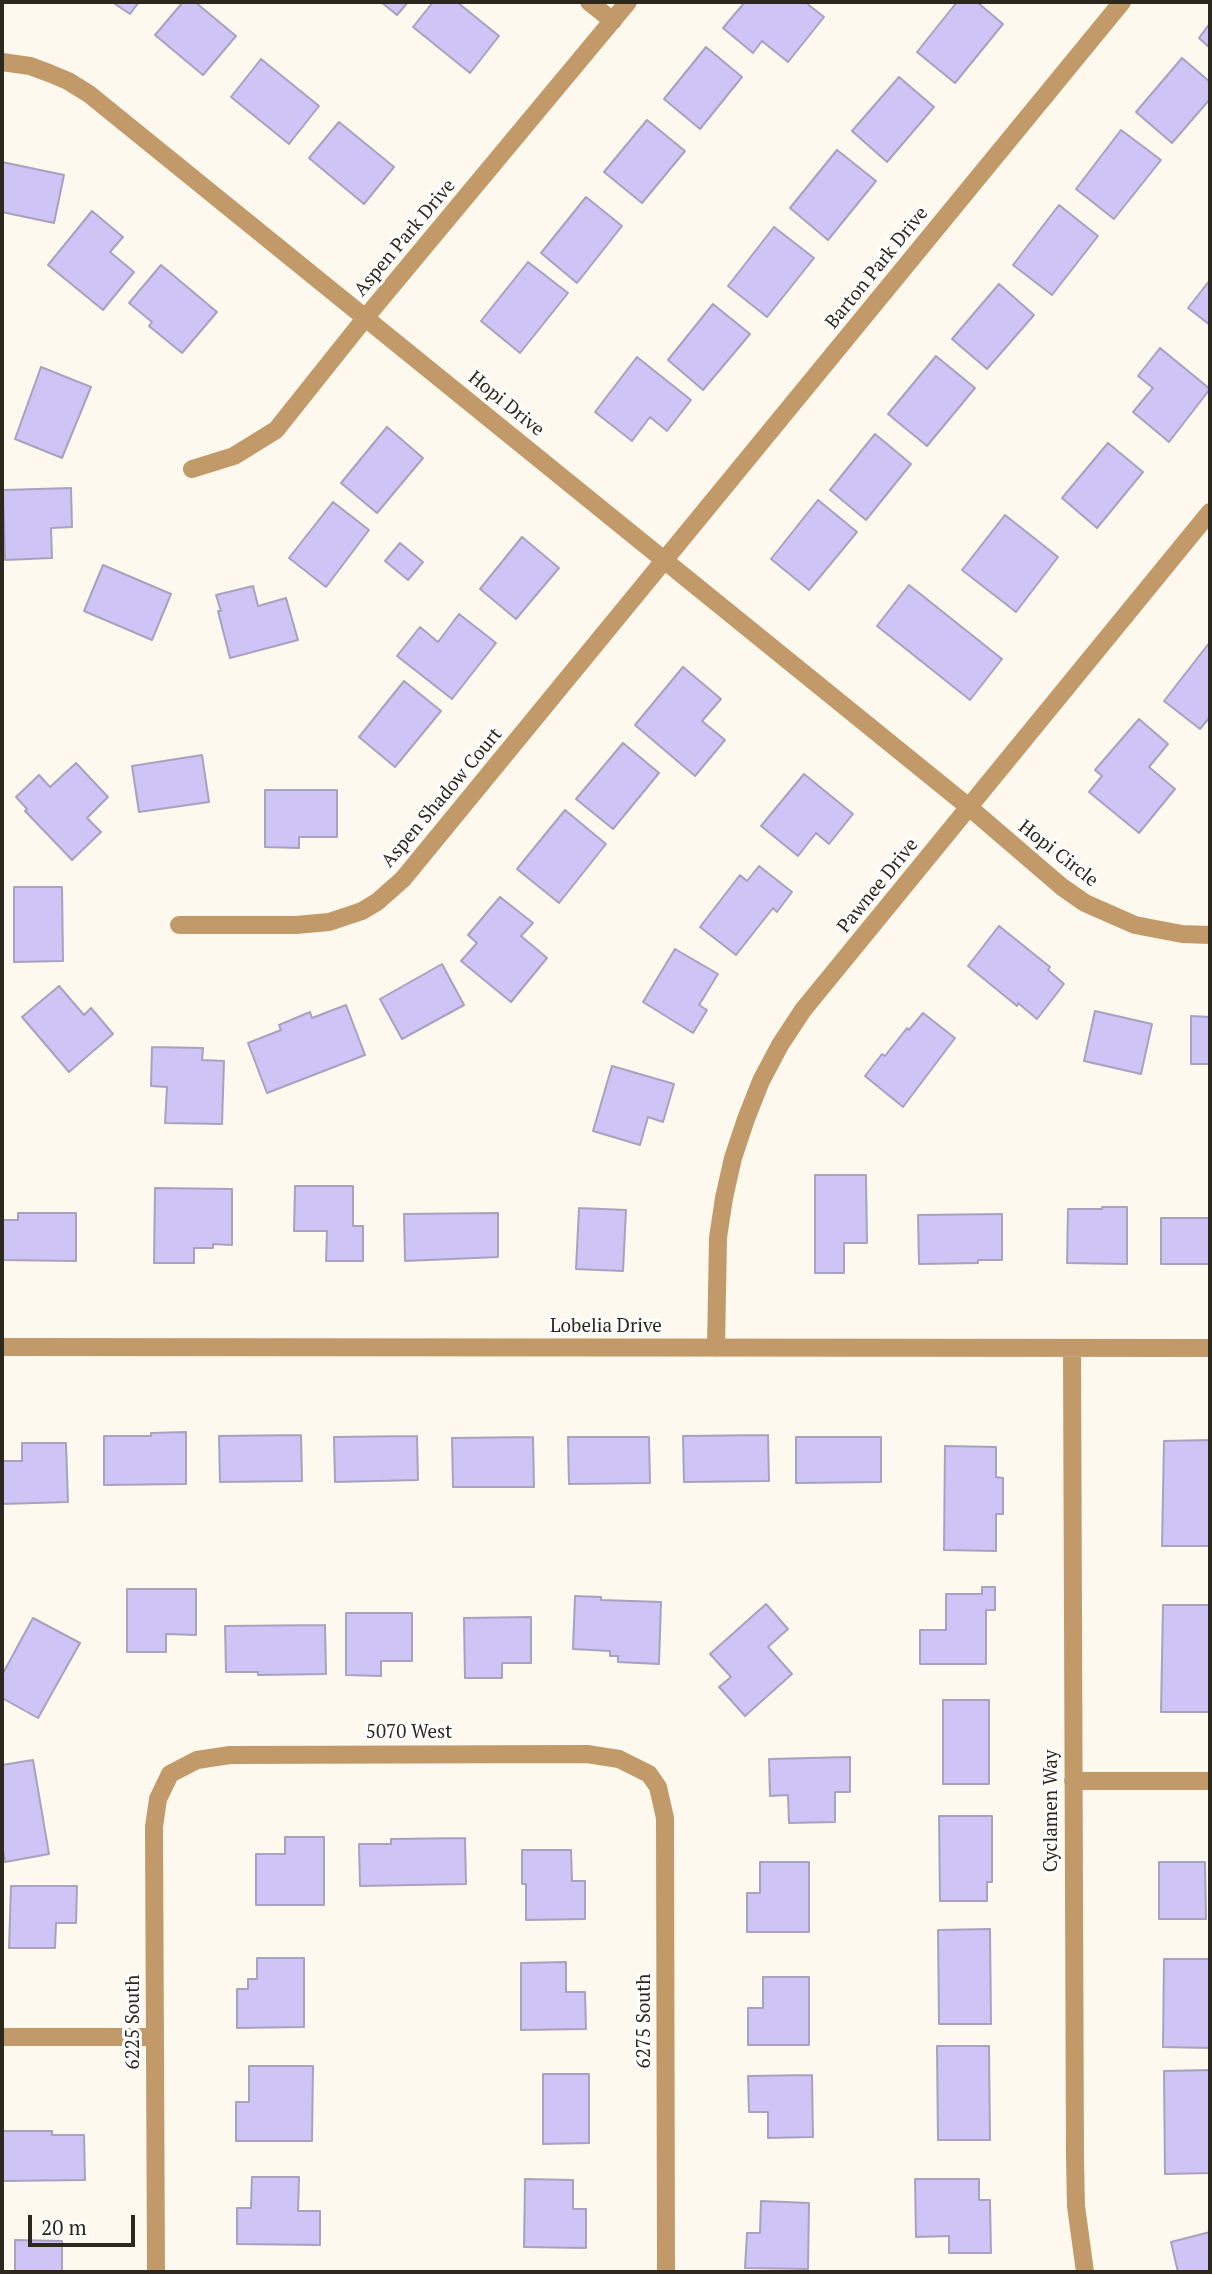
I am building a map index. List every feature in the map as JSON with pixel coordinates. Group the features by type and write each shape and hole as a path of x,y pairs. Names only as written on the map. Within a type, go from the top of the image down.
{"street":[{"path":"589,2 612,21"},
{"name":"Aspen Park Drive","path":"192,469 234,456 276,430 366,317 628,2"},
{"name":"Barton Park Drive","path":"664,560 1122,2"},
{"name":"Hopi Drive","path":"2,62 30,66 68,81 89,94 970,808"},
{"name":"Pawnee Drive","path":"716,1348 718,1238 724,1198 733,1158 761,1081 780,1045 803,1010 1210,512"},
{"name":"Aspen Shadow Court","path":"179,925 296,925 329,922 362,911 377,902 403,879 664,560"},
{"name":"Hopi Circle","path":"970,808 1062,887 1085,902 1135,925 1210,936"},
{"name":"Lobelia Drive","path":"2,1347 1210,1348"},
{"name":"Cyclamen Way","path":"1072,1348 1074,2158 1076,2206 1085,2272"},
{"name":"5070 West","path":"170,1774 197,1759 230,1755 587,1754 619,1759 649,1774"},
{"name":"6225 South","path":"156,2272 153,1827 158,1799 170,1774"},
{"name":"6275 South","path":"649,1774 658,1787 663,1802 666,1825 666,2272"},
{"path":"1073,1781 1210,1781"},
{"path":"2,2037 155,2037"}],"building":[{"path":"112,2 139,2 130,14"},
{"path":"183,2 195,2 236,36 203,75 155,35"},
{"path":"381,2 408,2 397,15"},
{"path":"433,2 457,2 499,36 470,73 413,27"},
{"path":"745,2 805,2 824,17 788,62 762,41 753,53 723,28"},
{"path":"957,2 977,2 1003,24 955,83 917,52"},
{"path":"1210,23 1210,48 1199,38"},
{"path":"706,47 742,77 700,129 664,99"},
{"path":"1182,58 1210,82 1210,99 1172,143 1136,112"},
{"path":"261,59 319,106 289,144 231,97"},
{"path":"899,77 934,107 887,162 852,131"},
{"path":"647,120 685,151 642,203 604,172"},
{"path":"339,122 394,167 364,204 309,158"},
{"path":"1121,130 1161,160 1114,219 1076,189"},
{"path":"837,150 876,181 828,240 790,208"},
{"path":"2,162 64,175 54,223 2,212"},
{"path":"586,197 622,226 577,283 541,253"},
{"path":"1059,205 1098,236 1052,295 1013,265"},
{"path":"92,211 123,237 110,252 134,272 103,310 48,265"},
{"path":"774,227 814,258 767,317 728,286"},
{"path":"528,262 568,293 520,353 481,321"},
{"path":"161,265 217,312 182,353 149,326 152,322 129,303"},
{"path":"1210,280 1210,325 1188,308"},
{"path":"999,284 1034,315 987,369 952,339"},
{"path":"713,304 750,334 703,390 668,360"},
{"path":"1160,348 1210,389 1169,442 1133,412 1153,388 1138,376"},
{"path":"936,356 975,388 927,446 888,414"},
{"path":"637,357 691,400 667,431 650,417 632,441 595,412"},
{"path":"41,367 91,387 62,458 15,439"},
{"path":"387,427 423,458 377,513 341,483"},
{"path":"875,434 911,464 866,520 830,490"},
{"path":"1108,443 1143,472 1097,528 1062,498"},
{"path":"71,488 72,527 51,528 52,558 5,560 3,490"},
{"path":"818,500 857,532 809,590 771,559"},
{"path":"333,502 369,530 326,587 289,558"},
{"path":"1005,515 1058,557 1016,612 962,570"},
{"path":"522,537 559,568 516,619 480,589"},
{"path":"400,543 423,562 408,580 385,561"},
{"path":"103,565 171,594 152,640 84,611"},
{"path":"909,585 1002,659 970,700 877,626"},
{"path":"253,586 258,606 286,598 298,640 230,658 216,595"},
{"path":"459,614 496,643 452,699 397,656 420,627 438,642"},
{"path":"1210,642 1210,717 1200,729 1164,701"},
{"path":"683,667 721,699 702,721 725,740 695,776 635,725"},
{"path":"404,681 441,711 395,767 359,737"},
{"path":"1139,719 1168,744 1149,767 1175,789 1139,833 1089,792 1102,776 1095,770"},
{"path":"623,743 659,773 613,829 576,799"},
{"path":"202,755 209,802 139,812 132,766"},
{"path":"76,763 108,797 87,818 101,832 72,860 25,811 27,809 16,797 39,775 50,787"},
{"path":"804,774 853,814 829,844 816,833 798,856 761,826"},
{"path":"265,790 337,790 337,837 299,837 299,848 265,847"},
{"path":"565,810 606,844 559,903 517,869"},
{"path":"759,866 792,892 777,912 773,908 736,955 700,927 740,875 747,881"},
{"path":"14,887 62,887 63,961 14,962"},
{"path":"500,897 533,923 521,936 547,958 511,1002 461,961 477,943 468,935"},
{"path":"999,926 1050,967 1048,970 1064,984 1037,1019 968,966"},
{"path":"675,949 718,974 699,1005 707,1010 693,1033 643,1002"},
{"path":"442,964 464,1005 402,1039 380,999"},
{"path":"59,986 84,1015 91,1008 113,1034 69,1072 22,1017"},
{"path":"346,1005 365,1055 267,1093 248,1043 281,1030 279,1025 310,1012 312,1018"},
{"path":"1095,1011 1152,1024 1141,1074 1084,1061"},
{"path":"923,1013 955,1038 903,1107 865,1076 882,1054 885,1056"},
{"path":"1191,1016 1210,1017 1210,1064 1191,1064"},
{"path":"152,1047 203,1048 202,1060 224,1061 222,1124 165,1123 167,1087 151,1086"},
{"path":"612,1066 674,1084 663,1122 648,1117 640,1145 593,1131"},
{"path":"815,1175 866,1175 867,1243 844,1243 844,1273 815,1273"},
{"path":"295,1186 353,1186 353,1226 363,1226 363,1261 326,1261 327,1231 294,1231"},
{"path":"155,1188 232,1189 232,1245 213,1244 213,1248 194,1248 194,1263 154,1263"},
{"path":"1127,1207 1127,1264 1067,1263 1068,1209"},
{"path":"579,1208 626,1210 623,1271 576,1269"},
{"path":"18,1213 76,1213 76,1261 2,1260 2,1220 18,1220"},
{"path":"498,1213 498,1257 405,1261 404,1214"},
{"path":"1002,1214 1002,1260 919,1264 918,1215"},
{"path":"1161,1218 1210,1218 1210,1264 1161,1264"},
{"path":"186,1432 186,1484 104,1485 104,1436 151,1436 151,1433"},
{"path":"301,1435 302,1481 220,1482 219,1436"},
{"path":"768,1435 769,1481 684,1482 683,1436"},
{"path":"417,1436 418,1480 335,1482 334,1437"},
{"path":"533,1437 534,1487 453,1487 452,1438"},
{"path":"568,1437 649,1437 650,1483 569,1484"},
{"path":"796,1437 881,1437 881,1482 796,1483"},
{"path":"1209,1440 1210,1546 1162,1546 1164,1441"},
{"path":"22,1443 66,1443 68,1502 2,1504 2,1461 22,1461"},
{"path":"945,1446 996,1447 996,1477 1003,1478 1003,1514 996,1514 996,1551 944,1550"},
{"path":"982,1587 995,1587 995,1610 986,1610 986,1664 920,1664 920,1630 946,1630 946,1594 982,1594"},
{"path":"127,1589 196,1589 196,1635 166,1634 166,1652 127,1652"},
{"path":"575,1596 601,1597 601,1600 661,1602 659,1664 618,1662 618,1656 610,1656 610,1651 573,1649"},
{"path":"766,1604 788,1629 768,1647 792,1674 745,1716 719,1687 731,1677 710,1654"},
{"path":"1163,1605 1209,1605 1210,1712 1161,1712"},
{"path":"346,1613 412,1613 412,1661 381,1661 381,1676 346,1675"},
{"path":"531,1617 531,1663 502,1663 502,1678 465,1678 464,1618"},
{"path":"33,1618 80,1643 38,1718 2,1698 2,1675"},
{"path":"325,1625 326,1674 258,1675 258,1672 226,1672 225,1626"},
{"path":"943,1700 989,1700 989,1784 943,1784"},
{"path":"850,1757 850,1792 835,1792 835,1822 789,1823 788,1795 770,1796 769,1759"},
{"path":"33,1760 49,1854 5,1862 2,1844 2,1765"},
{"path":"939,1816 992,1816 992,1882 987,1882 987,1901 940,1901"},
{"path":"285,1837 324,1837 324,1905 256,1905 256,1854 285,1854"},
{"path":"465,1838 466,1884 360,1886 359,1844 391,1844 391,1839"},
{"path":"522,1850 571,1850 572,1881 585,1881 585,1919 526,1920"},
{"path":"760,1862 809,1862 809,1932 747,1932 747,1893 760,1893"},
{"path":"1159,1862 1205,1862 1206,1919 1159,1919"},
{"path":"11,1886 77,1886 76,1923 56,1923 55,1948 9,1948"},
{"path":"990,1929 991,2024 939,2024 938,1930"},
{"path":"257,1958 304,1958 304,2027 237,2028 237,1989 248,1989 248,1979 257,1979"},
{"path":"1164,1959 1210,1959 1210,2048 1163,2047"},
{"path":"566,1962 566,1992 585,1992 586,2029 521,2030 521,1963"},
{"path":"763,1977 809,1977 809,2045 748,2045 748,2008 763,2008"},
{"path":"937,2046 989,2046 990,2140 938,2140"},
{"path":"249,2066 313,2066 312,2141 236,2141 236,2102 249,2102"},
{"path":"1210,2070 1210,2173 1165,2174 1164,2071"},
{"path":"543,2074 589,2074 589,2143 543,2144"},
{"path":"812,2075 813,2137 768,2138 768,2112 749,2112 748,2076"},
{"path":"2,2131 52,2131 52,2135 84,2135 85,2180 2,2181"},
{"path":"252,2177 299,2177 298,2211 320,2211 320,2245 237,2244 237,2208 251,2208"},
{"path":"525,2179 573,2180 573,2209 586,2209 586,2248 524,2247"},
{"path":"915,2179 979,2179 979,2200 990,2200 991,2253 949,2253 949,2236 916,2237"},
{"path":"761,2201 809,2203 808,2269 745,2268 747,2233 760,2233"},
{"path":"1210,2232 1210,2272 1178,2272 1171,2242"},
{"path":"15,2240 62,2241 62,2272 15,2272"}]}
